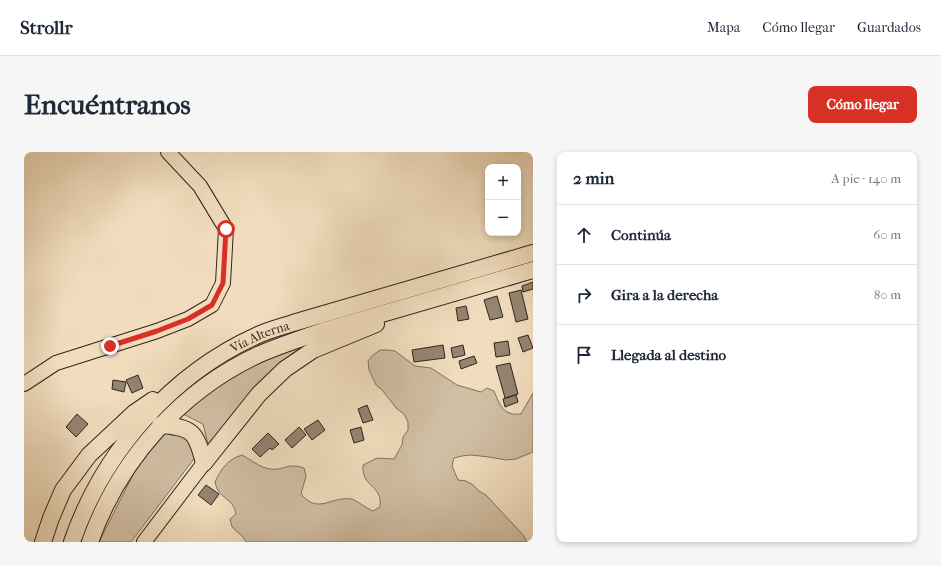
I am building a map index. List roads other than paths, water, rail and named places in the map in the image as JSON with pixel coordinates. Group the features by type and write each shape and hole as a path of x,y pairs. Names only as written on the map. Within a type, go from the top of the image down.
{"highway":[{"name":"Vía Alterna","path":"72,542 83,514 94,492 105,471 119,450 140,424 160,403 184,382 219,357 258,335 326,312 533,253"},
{"name":"Vía Alterna","path":"90,542 102,513 125,472 141,448 160,425 182,405 207,385 224,374 260,354 290,342 533,270"},
{"path":"204,463 259,394 285,369 313,350 385,321 416,304"},
{"path":"43,542 63,490 89,456 134,413 172,387 184,382"},
{"path":"160,425 178,426 192,432 199,442 204,463"}],"main road":[{"path":"24,384 56,363 157,331 188,319 212,305 223,283 226,229 200,186 168,152"},
{"path":"144,542 204,463"}]}
